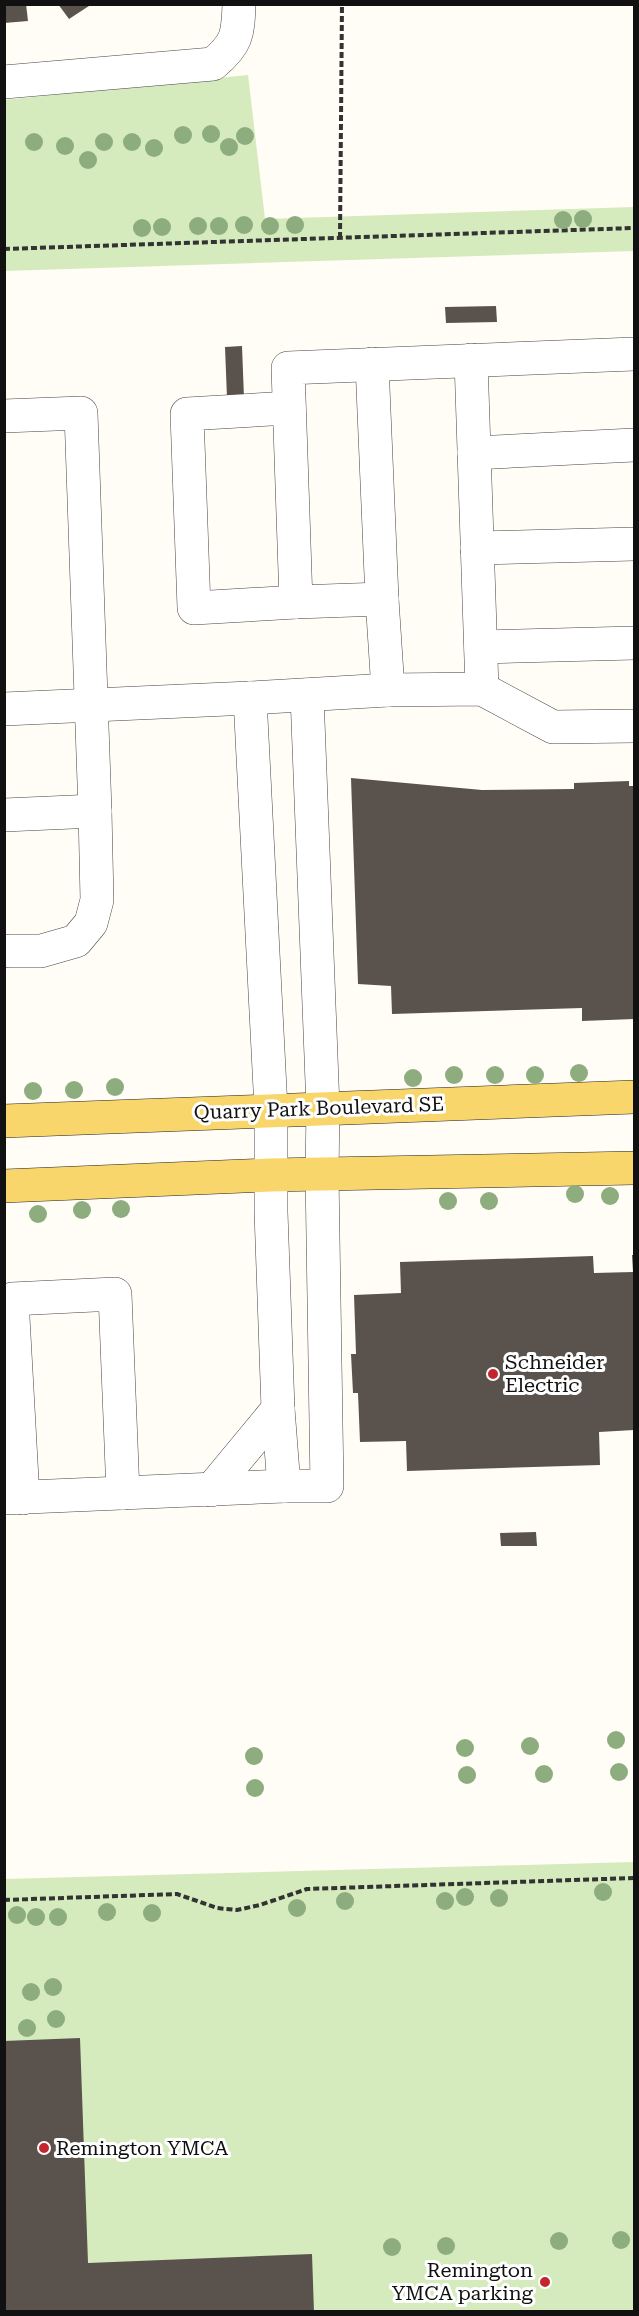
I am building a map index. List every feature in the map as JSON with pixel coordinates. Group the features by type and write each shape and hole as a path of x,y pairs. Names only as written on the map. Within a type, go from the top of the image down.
{"main road":[{"name":"Quarry Park Boulevard SE","path":"4,1121 271,1109 634,1097"},
{"path":"4,1186 322,1174 634,1168"}],"lane":[{"path":"4,82 213,64 234,44 238,30 239,4"},
{"path":"296,602 288,368 634,354"},
{"path":"471,360 482,689"},
{"path":"372,364 388,690"},
{"path":"289,408 187,414 194,608 382,599"},
{"path":"4,416 81,413 97,900 91,923 76,940 41,951 10,951"},
{"path":"474,453 634,445"},
{"path":"477,548 634,544"},
{"path":"481,647 634,643"},
{"path":"4,709 388,690 482,689 553,727 634,726"},
{"path":"123,1494 115,1294 12,1299 14,1498 123,1494 284,1486 327,1486 323,1108 307,695"},
{"path":"250,698 271,1109 270,1176 278,1409 284,1486"},
{"path":"4,815 95,811"},
{"path":"212,1490 278,1409"}],"path":[{"path":"340,238 342,4"},
{"path":"4,249 634,228"},
{"path":"4,1900 177,1894 217,1908 237,1910 260,1905 307,1889 634,1878"}],"green space":[{"path":"248,75 265,219 634,207 634,251 5,271 4,100"},
{"path":"634,1862 634,2311 5,2311 4,1879"}],"building":[{"path":"4,4 26,4 28,21 4,23"},
{"path":"58,4 92,4 69,19"},
{"path":"496,306 497,322 446,323 445,307"},
{"path":"242,346 244,398 227,398 225,347"},
{"path":"351,778 482,790 574,789 574,783 629,781 629,786 634,786 634,1019 582,1021 582,1008 392,1014 391,986 358,984"},
{"name":"Schneider Electric","path":"632,1255 634,1255 634,1430 599,1432 600,1465 407,1471 406,1441 360,1442 358,1393 353,1393 351,1354 356,1354 354,1295 401,1293 400,1262 593,1256 594,1273 633,1272"},
{"path":"536,1532 537,1546 501,1546 500,1533"},
{"name":"Remington YMCA","path":"80,2038 88,2263 312,2254 314,2312 4,2312 4,2041"}],"place":[{"name":"Schneider Electric","path":"493,1374"},
{"name":"Remington YMCA","path":"44,2148"},
{"name":"Remington YMCA parking","path":"545,2282"}]}
